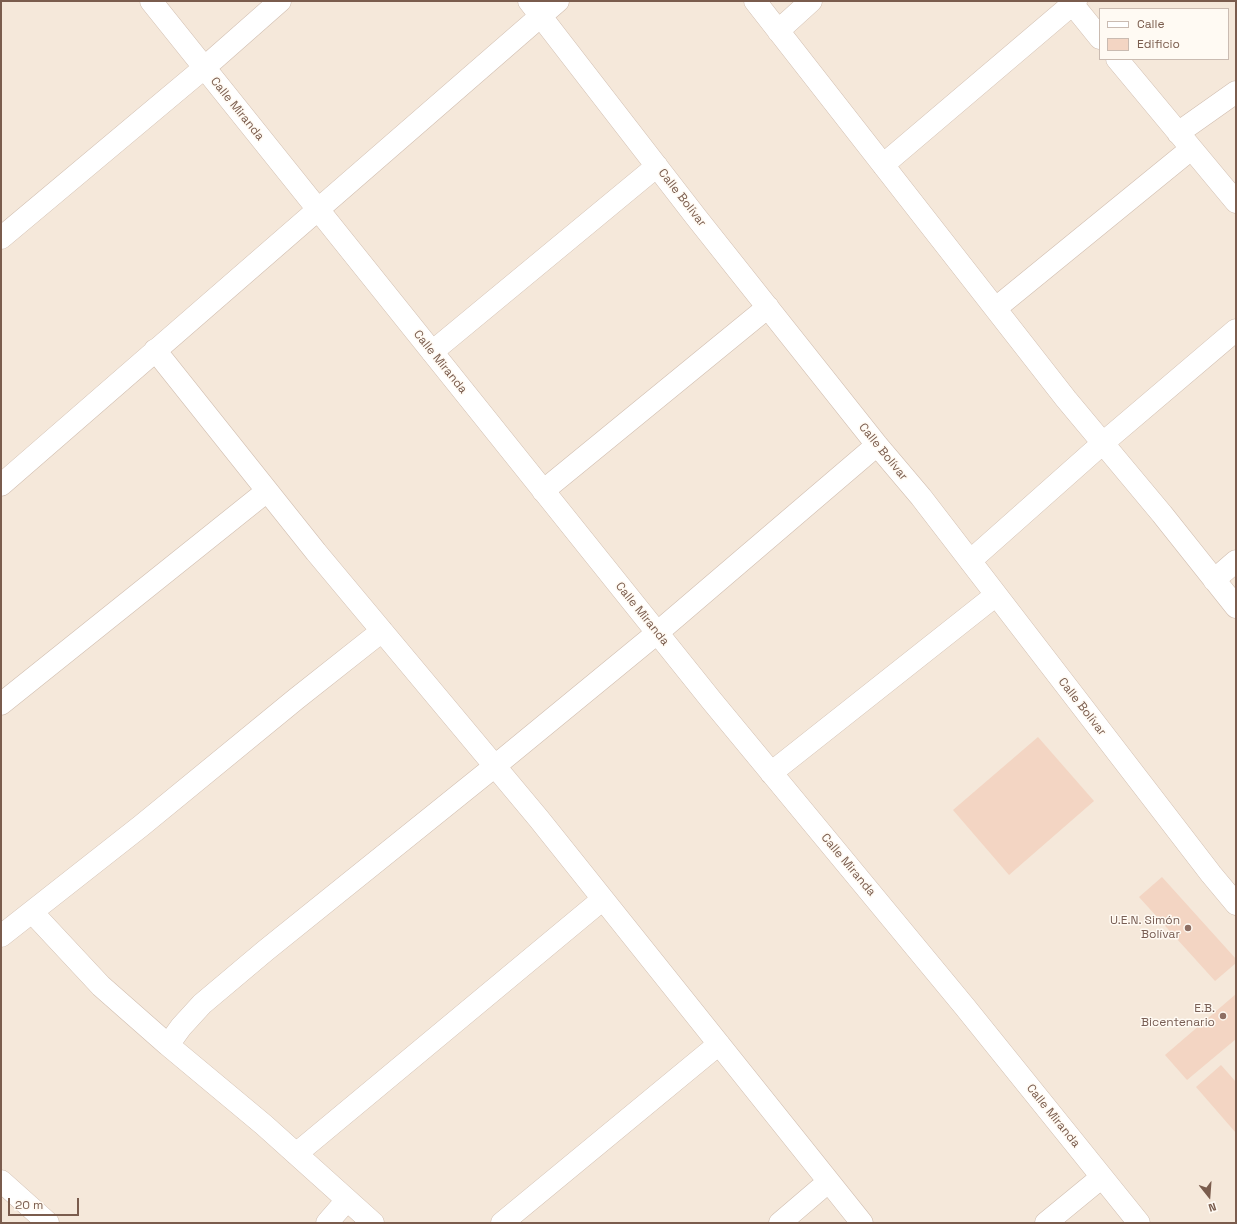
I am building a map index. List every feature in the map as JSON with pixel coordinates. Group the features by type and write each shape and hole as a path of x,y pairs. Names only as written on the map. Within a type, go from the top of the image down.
{"street":[{"name":"Calle Miranda","path":"151,1 657,633 965,1007 1139,1223"},
{"path":"1,238 204,68 280,1"},
{"path":"1,485 318,210 535,8 558,1"},
{"path":"755,1 1066,399 1162,514 1236,607"},
{"path":"778,31 811,1"},
{"path":"883,165 1072,2 1099,37"},
{"name":"Calle Bolívar","path":"535,8 768,307 877,445 921,497 1211,874 1236,904"},
{"path":"1118,60 1236,202"},
{"path":"996,308 1185,141 1236,92"},
{"path":"432,352 657,166"},
{"path":"543,491 768,307"},
{"path":"970,561 1103,443 1236,330"},
{"path":"155,350 316,552 539,818 862,1223"},
{"path":"168,1045 202,1004 265,951 495,766 657,633 877,445"},
{"path":"1,704 267,491"},
{"path":"1214,580 1236,561"},
{"path":"771,773 996,595"},
{"path":"1,936 382,631"},
{"path":"296,1154 603,899"},
{"path":"32,912 101,986 296,1154 373,1223"},
{"path":"502,1223 719,1044"},
{"path":"1046,1223 1102,1177"},
{"path":"1,1181 48,1223"},
{"path":"780,1223 828,1182"},
{"path":"327,1223 347,1200"}],"shaded area":[{"path":"1,1 1236,1 1236,1223 1,1223"}],"building":[{"path":"1038,737 1094,801 1009,875 953,810"},
{"name":"U.E.N. Simón Bolívar","path":"1162,877 1236,959 1236,963 1215,981 1139,897"},
{"name":"E.B. Bicentenario","path":"1236,994 1236,1039 1187,1080 1165,1055"},
{"path":"1221,1065 1236,1082 1236,1133 1196,1087"}],"place":[{"name":"U.E.N. Simón Bolívar","path":"1188,928"},
{"name":"E.B. Bicentenario","path":"1223,1016"}]}
